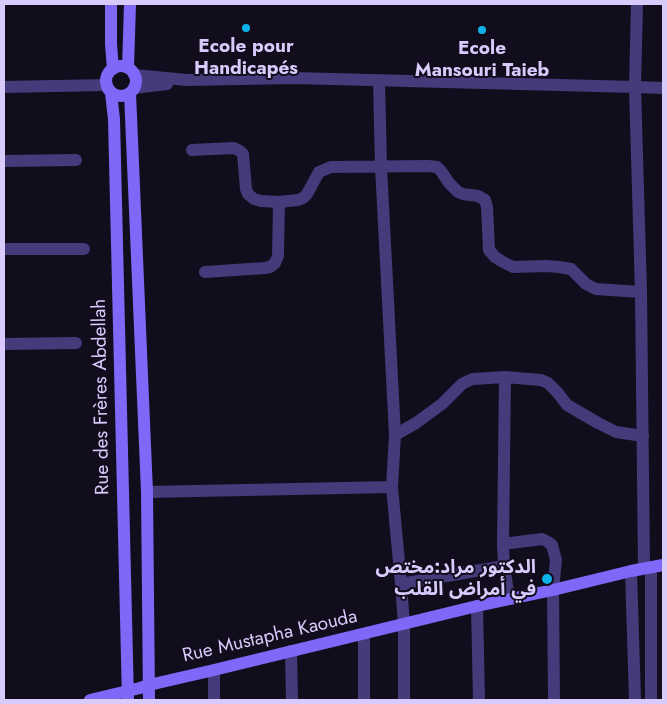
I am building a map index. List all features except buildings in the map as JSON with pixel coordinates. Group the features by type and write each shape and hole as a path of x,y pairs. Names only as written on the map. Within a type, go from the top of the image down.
{"main road":[{"path":"111,4 113,69"},
{"name":"Rue des Frères Abdellah","path":"130,4 147,492 149,700"},
{"path":"118,67 132,81 120,96 109,89 107,76 113,69 118,67"},
{"name":"Rue des Frères Abdellah","path":"109,89 114,119 128,696"},
{"name":"Rue Mustapha Kaouda","path":"90,700 128,696 149,685 477,606 647,568"}],"street":[{"path":"637,4 635,86 651,700"},
{"path":"132,81 294,78 663,88"},
{"path":"379,80 381,168 395,435 392,486 402,584 404,700"},
{"path":"4,87 109,89"},
{"path":"192,150 234,148 240,151 244,154 248,194 254,199 261,201 279,202 304,198 319,172 332,167 437,167 458,192 478,196 485,200 489,250 503,262 513,267 546,266 571,269 586,284 596,289 641,292"},
{"path":"4,160 76,160"},
{"path":"205,272 266,268 275,264 278,256 279,202"},
{"path":"4,249 84,248"},
{"path":"4,344 76,343"},
{"path":"395,435 416,423 442,404 462,384 473,379 505,377 541,380 548,383 567,405 598,423 616,432 643,436"},
{"path":"505,377 503,544 509,599"},
{"path":"147,492 392,486"},
{"path":"503,544 542,539 552,545 556,560 553,590 554,700"},
{"path":"402,584 504,566"},
{"path":"634,700 647,568"},
{"path":"477,606 479,700"},
{"path":"364,634 364,700"},
{"path":"291,651 292,700"},
{"path":"214,670 214,700"}],"place":[{"name":"Ecole pour Handicapés","path":"246,28"},
{"name":"Ecole Mansouri Taieb","path":"482,30"},
{"name":"الدكتور مراد:مختص في أمراض القلب","path":"547,579"}]}
